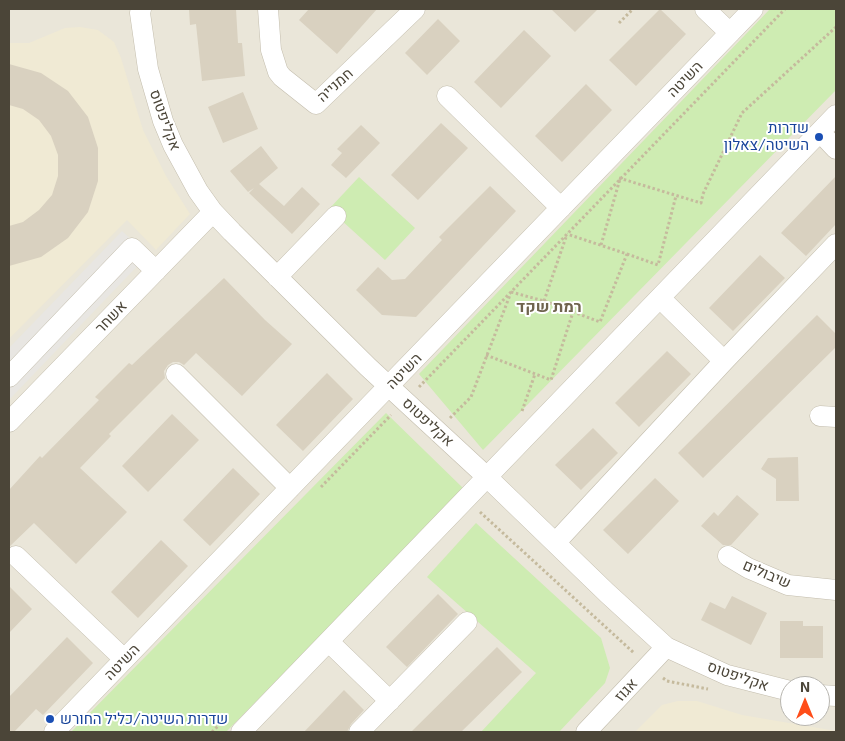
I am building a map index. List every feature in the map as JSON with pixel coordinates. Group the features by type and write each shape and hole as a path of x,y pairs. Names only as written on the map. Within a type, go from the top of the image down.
{"street":[{"name":"אקליפטוס","path":"141,9 148,69 163,121 184,169 214,212 388,386 666,647 727,675 780,689"},
{"name":"חמנייה","path":"268,9 271,50 278,72 282,78 316,104 415,9"},
{"path":"705,9 730,33"},
{"name":"השיטה","path":"54,732 753,9"},
{"path":"447,96 561,208"},
{"path":"241,732 836,115"},
{"path":"820,132 836,149"},
{"name":"אשחר","path":"13,409 156,271 214,212"},
{"path":"277,277 336,216"},
{"path":"556,542 724,361 836,244"},
{"path":"9,377 132,248 156,271"},
{"path":"660,298 724,361"},
{"path":"176,374 290,488"},
{"path":"16,556 124,659"},
{"name":"שיבולים","path":"728,556 748,568 788,585 836,590"},
{"path":"359,732 467,622"},
{"path":"329,642 390,701"},
{"name":"אגוז","path":"586,732 666,647"}],"path":[{"path":"619,23 633,9"},
{"path":"418,387 786,9"},
{"path":"595,173 701,203 703,194 742,113 836,27"},
{"path":"601,245 620,179"},
{"path":"542,228 567,234 658,264 676,196"},
{"path":"544,301 567,234"},
{"path":"489,283 600,322 627,254"},
{"path":"437,431 471,397 511,292"},
{"path":"486,356 551,380 573,312"},
{"path":"529,433 519,420 535,374"},
{"path":"501,530 604,627"}],"shaded area":[{"path":"9,9 836,9 836,732 9,732"},
{"path":"80,27 98,30 114,42 121,58 143,130 166,176 190,214 156,250 127,220 9,339 9,43 29,43 65,28"},
{"path":"122,231 148,255 9,400 9,348"},
{"path":"678,701 697,701 742,715 780,721 780,726 807,726 836,732 635,732 662,705"}],"green space":[{"path":"770,9 836,9 836,90 483,450 419,374"},
{"path":"359,177 415,228 385,260 329,209"},
{"path":"386,413 464,489 226,732 71,732"},
{"path":"476,523 601,638 610,668 605,683 559,732 481,732 536,673 427,577"}],"building":[{"path":"189,9 236,9 238,43 242,43 245,76 202,81 196,24 190,25"},
{"path":"309,9 377,9 337,54 299,20"},
{"path":"551,9 598,9 575,32"},
{"path":"660,9 686,34 636,86 609,60"},
{"path":"438,19 460,41 427,75 405,53"},
{"path":"524,30 551,56 501,108 474,82"},
{"path":"9,64 41,73 68,91 88,117 98,148 98,181 88,212 68,238 41,257 9,266 9,226 23,222 39,210 52,195 58,176 58,155 51,136 39,120 23,109 9,105"},
{"path":"586,84 612,110 562,162 535,136"},
{"path":"243,92 258,129 223,143 208,107"},
{"path":"441,123 468,148 418,200 391,175"},
{"path":"361,125 380,143 346,178 331,165 342,153 337,149"},
{"path":"261,146 278,168 259,184 284,206 302,187 320,204 292,234 249,193 254,188 248,192 230,171"},
{"path":"836,176 836,224 806,256 781,233"},
{"path":"490,186 516,211 416,317 382,315 356,290 378,267 392,280 405,279 442,240 439,237"},
{"path":"760,255 785,278 733,331 709,308"},
{"path":"224,278 265,320 292,344 242,396 196,353 184,365 179,362 173,362 168,365 164,371 165,378 109,434 111,436 80,468 127,512 76,564 34,523 9,547 9,490 40,456 42,458 99,400 95,397 129,363 132,365"},
{"path":"817,315 836,334 836,347 703,478 678,453"},
{"path":"667,351 691,374 639,427 615,403"},
{"path":"327,373 353,399 303,451 276,425"},
{"path":"172,414 199,440 148,492 122,466"},
{"path":"593,428 618,453 581,490 555,465"},
{"path":"798,457 799,501 776,501 776,479 761,469 768,458"},
{"path":"233,468 260,494 210,546 183,520"},
{"path":"655,478 679,501 628,554 603,530"},
{"path":"737,495 759,514 731,545 723,545 701,526 714,512 718,516"},
{"path":"161,540 188,566 138,618 111,592"},
{"path":"9,586 32,609 9,633"},
{"path":"438,594 458,614 407,667 386,647"},
{"path":"732,596 767,613 751,645 701,620 710,602 725,609"},
{"path":"780,621 803,621 803,626 823,626 823,658 780,658"},
{"path":"67,637 93,663 43,715 36,709 14,732 9,732 9,697"},
{"path":"497,647 522,672 461,732 411,732"},
{"path":"344,690 364,710 351,724 347,732 304,732"}],"place":[{"name":"שדרות השיטה/צאלון","path":"819,137"},
{"name":"שדרות השיטה/כליל החורש","path":"50,719"}],"district":[{"name":"רמת שקד","path":"549,307"}]}
